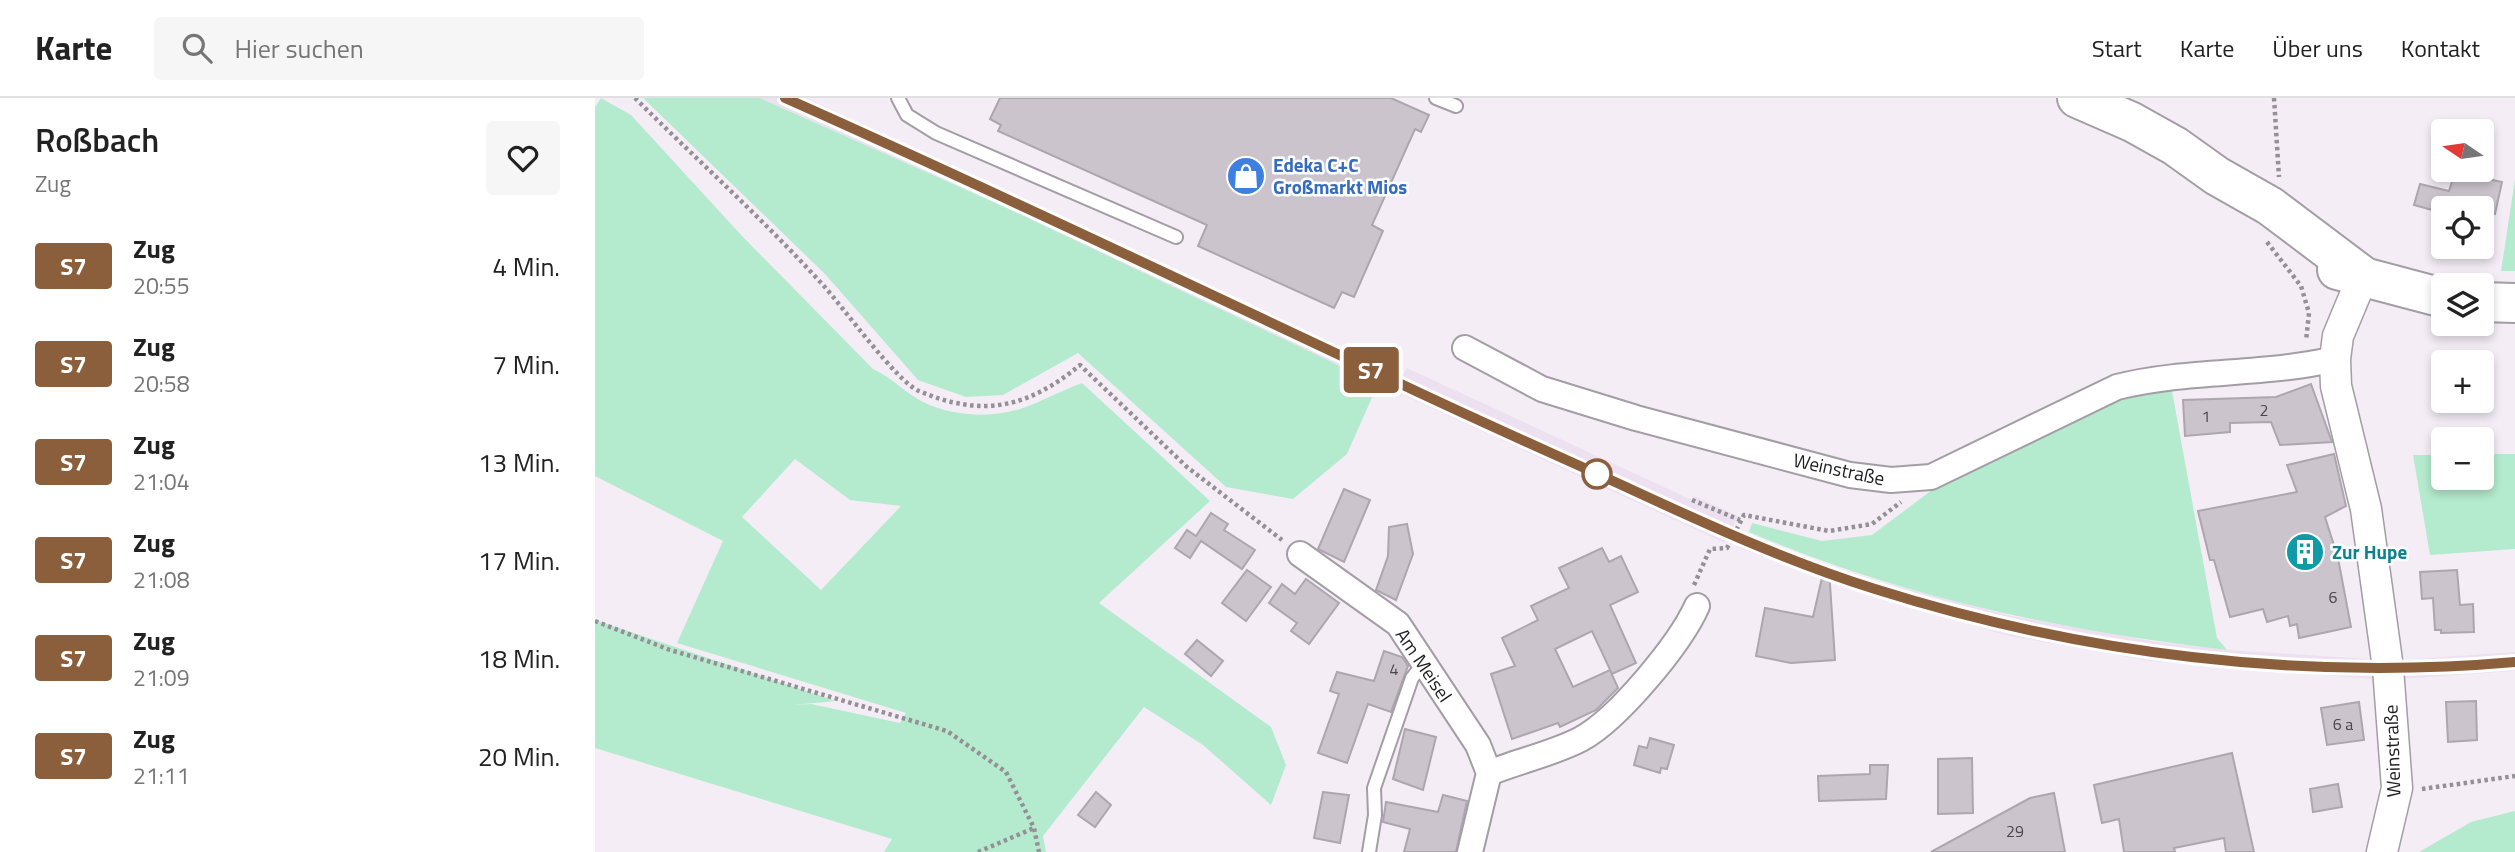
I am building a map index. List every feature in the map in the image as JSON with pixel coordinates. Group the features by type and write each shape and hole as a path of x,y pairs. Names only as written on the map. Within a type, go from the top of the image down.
{"main road":[{"path":"2077,98 2143,128 2217,176 2270,206 2363,276"},
{"path":"2217,176 2273,235 2304,257 2325,267 2431,295"},
{"path":"2494,302 2515,303"}],"street":[{"name":"Weinstraße","path":"2323,362 2363,276"},
{"name":"Weinstraße","path":"1465,348 1542,389 1636,418 1850,475 1891,480 1931,477 2117,387 2148,379 2193,374 2273,371 2323,362"},
{"name":"Weinstraße","path":"2323,362 2336,386 2366,509 2379,587 2397,788 2382,852"},
{"name":"Am Meisel","path":"1300,554 1398,624 1478,745 1489,772"},
{"path":"1470,852 1489,772 1581,739 1630,698 1686,631 1697,606"}],"lane":[{"path":"898,98 907,115 936,133 1176,237"},
{"path":"1436,98 1456,106"},
{"path":"1369,852 1375,816 1374,788 1412,678 1424,663"}],"path":[{"path":"635,98 823,284 916,390 967,408 1013,405 1062,380 1080,365 1187,467 1300,554"},
{"path":"2274,98 2280,174 2277,186"},
{"path":"2273,235 2266,244 2301,286 2309,313 2306,342 2323,362"},
{"path":"1697,606 1692,590 1710,548 1727,548 1744,515 1829,531 1872,524 1905,500 1916,478"},
{"path":"1692,500 1741,520"},
{"path":"595,621 670,650 947,731 1006,772 1034,828 1039,852"},
{"path":"2397,788 2416,790 2515,776"},
{"path":"978,852 1034,828"}],"shaded area":[{"path":"760,98 807,98 1381,366 1403,375 1407,368 1692,500 1694,496 1738,516 1725,543 1207,305 1009,209"},
{"path":"1742,530 1803,556 1874,580 2012,616 2151,641 2227,650 2371,659 2373,679 2150,661 2009,636 1871,596 1736,547"},
{"path":"2515,652 2515,671 2401,679 2399,660"}],"green space":[{"path":"601,98 631,115 742,236 873,369 923,402 959,413 998,414 1023,408 1082,383 1210,501 1099,603 1271,727 1286,765 1271,805 1203,745 1144,707 1043,836 1046,852 884,852 892,839 595,748 595,620 836,701 793,705 811,704 900,723 906,713 677,643 723,541 595,476 595,107","holes":["795,459 850,500 901,506 821,590 742,517"]},
{"path":"643,98 760,98 1009,209 1378,384 1347,454 1293,499 1226,487 1078,353 1003,395 966,397 918,380 825,274"},
{"path":"2515,179 2515,271 2501,271"},
{"path":"2170,380 2217,638 2227,650 2105,633 1983,608 1865,575 1749,532 1752,523 1822,541 1872,535 1932,490 2005,450 2126,393"},
{"path":"2494,454 2515,454 2515,549 2430,555 2413,455 2431,455 2431,490 2494,490"},
{"path":"2515,811 2515,852 2419,852 2471,822"}],"building":[{"name":"Edeka C+C Großmarkt Mios","path":"1000,98 1391,98 1429,115 1421,132 1415,129 1372,225 1383,231 1354,297 1342,292 1334,308 1198,246 1207,225 998,131 1001,125 990,119"},
{"path":"2452,182 2502,182 2495,214 2494,196 2431,196 2431,210 2414,205 2420,184 2449,191"},
{"path":"2311,384 2332,442 2280,445 2271,422 2230,423 2230,432 2185,436 2183,400 2276,397"},
{"path":"2334,454 2346,506 2325,517 2338,558 2351,627 2299,638 2297,624 2290,626 2288,616 2267,622 2263,609 2230,617 2214,560 2210,560 2198,511 2297,492 2287,465"},
{"path":"1344,489 1370,500 1344,562 1318,549"},
{"path":"1211,513 1228,524 1224,530 1255,550 1242,569 1201,541 1190,558 1175,548 1187,530 1196,536"},
{"path":"1407,524 1413,554 1396,600 1376,590 1388,556 1389,527"},
{"path":"1602,548 1609,562 1621,556 1638,592 1610,605 1636,663 1612,674 1592,631 1555,649 1573,687 1610,670 1618,688 1596,710 1560,727 1558,723 1512,739 1491,674 1515,666 1502,638 1538,620 1531,606 1569,588 1559,568"},
{"path":"1824,569 1829,569 1835,660 1791,663 1756,656 1765,608 1813,617"},
{"path":"1247,570 1271,587 1246,621 1222,603"},
{"path":"2457,570 2460,605 2473,604 2474,632 2441,633 2441,630 2435,630 2433,598 2422,599 2420,572"},
{"path":"1306,579 1339,603 1309,644 1291,631 1297,623 1269,603 1282,584 1295,594"},
{"path":"1197,640 1223,661 1211,676 1185,654"},
{"path":"1384,651 1402,657 1408,666 1391,712 1368,704 1347,763 1318,753 1339,694 1330,691 1337,672 1374,681"},
{"path":"2476,701 2477,740 2448,742 2446,702"},
{"path":"2359,702 2364,740 2327,745 2321,708"},
{"path":"1405,729 1436,737 1423,790 1393,779"},
{"path":"1650,738 1674,745 1667,769 1661,768 1660,773 1634,765 1639,746 1647,748"},
{"path":"2232,753 2254,852 2226,852 2224,838 2174,848 2175,852 2124,852 2119,819 2102,823 2094,785"},
{"path":"1972,758 1973,813 1938,814 1938,759"},
{"path":"1870,765 1888,765 1886,799 1819,801 1818,776 1870,774"},
{"path":"2338,784 2342,807 2313,812 2310,789"},
{"path":"1096,792 1111,805 1095,827 1078,815"},
{"path":"1323,792 1349,795 1340,843 1314,838"},
{"path":"2054,793 2065,852 1931,852 2030,798"},
{"path":"1443,795 1467,801 1456,852 1404,852 1410,829 1383,822 1386,802 1438,812"}],"railway":[{"path":"785,98 1687,515 1780,555 1875,589 2031,630 2191,657 2272,665 2353,668 2515,662"}],"train":[{"name":"S7","path":"785,98 943,169 1539,449 1732,536 1872,589 2010,626 2150,652 2228,661 2299,667 2388,668 2515,662"}],"place":[{"name":"Edeka C+C Großmarkt Mios","path":"1246,176"},
{"name":"Zur Hupe","path":"2305,552"}]}
